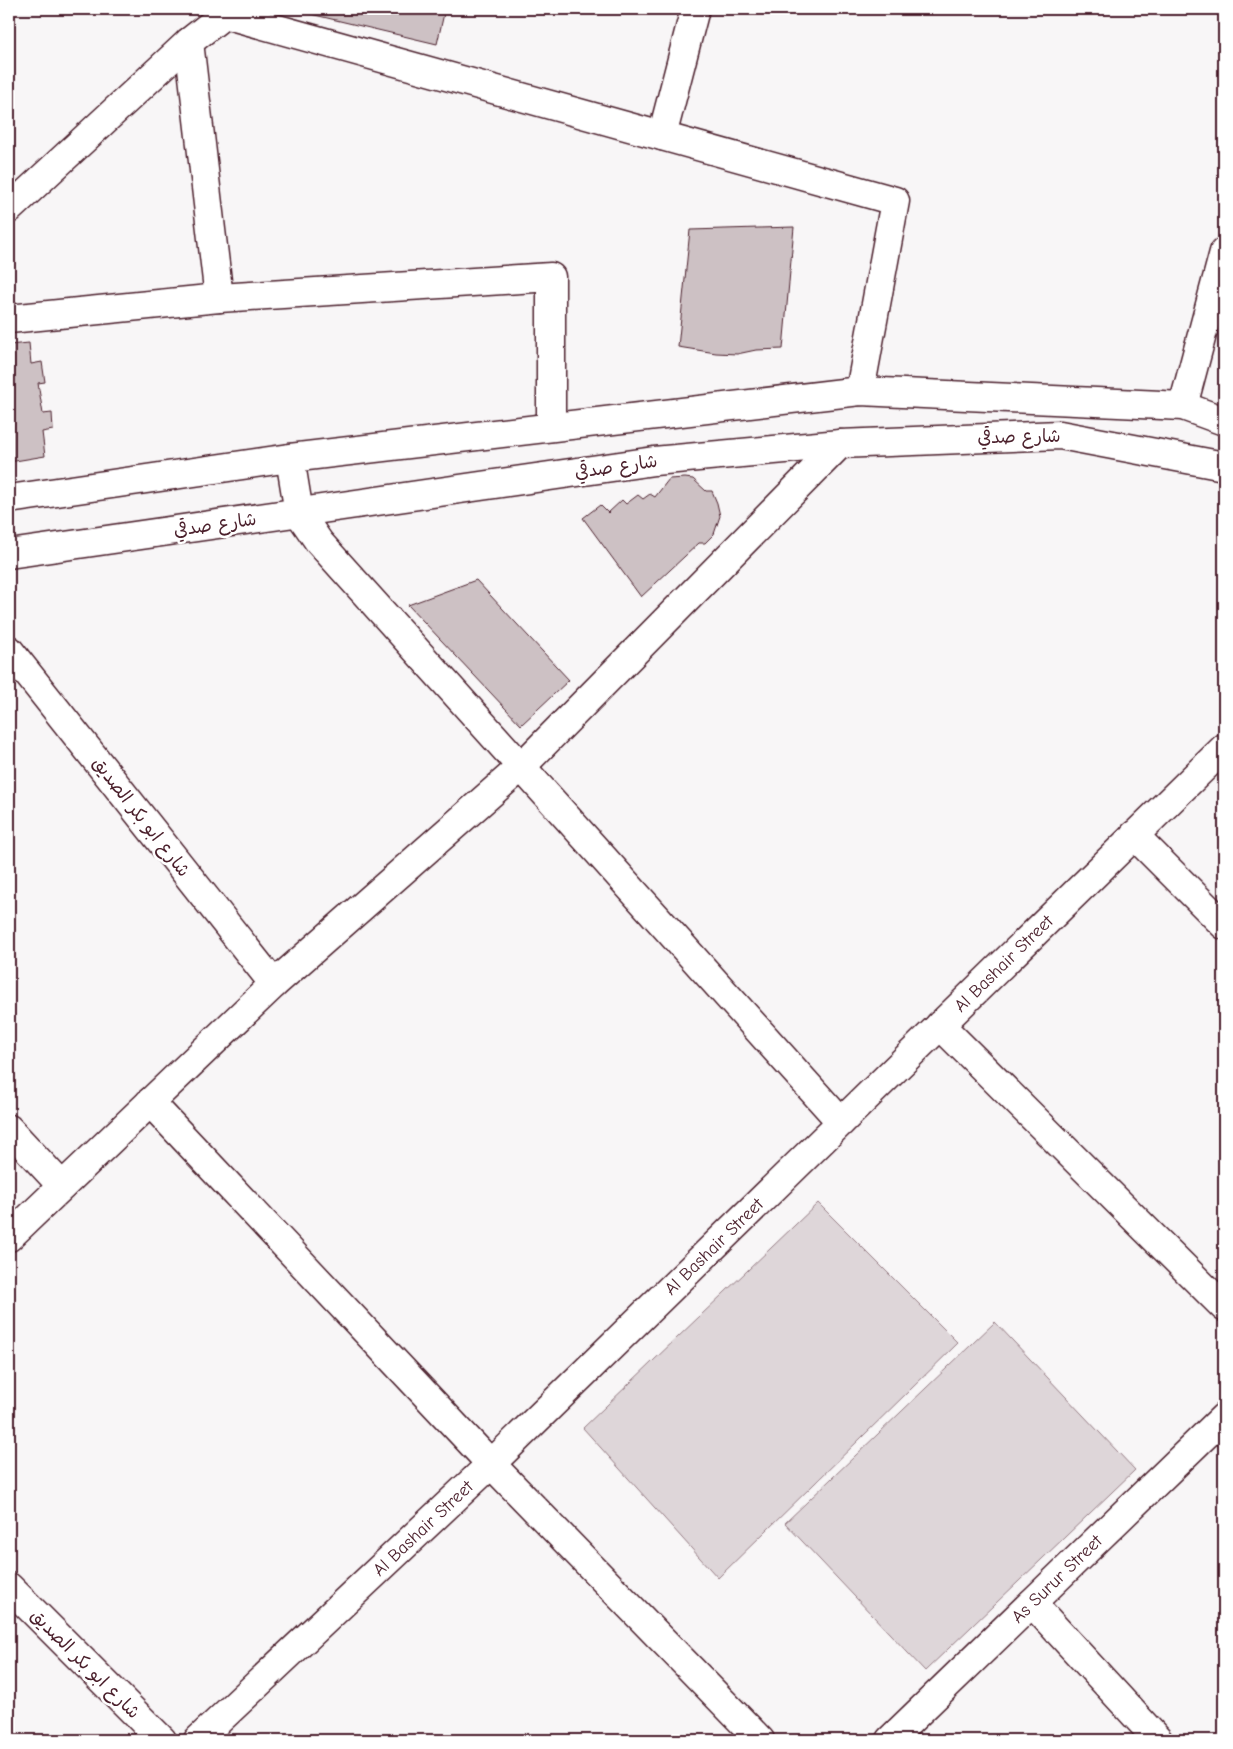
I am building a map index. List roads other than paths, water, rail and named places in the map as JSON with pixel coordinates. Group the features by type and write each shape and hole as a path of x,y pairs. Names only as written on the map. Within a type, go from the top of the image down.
{"street":[{"path":"662,136 695,9"},
{"path":"9,208 189,42 228,12 895,201 860,391"},
{"path":"189,42 219,298"},
{"path":"1183,406 1224,252"},
{"path":"9,320 219,298 551,277 551,428"},
{"name":"شارع صدقي","path":"9,499 290,458 860,391 1183,406 1224,421"},
{"name":"شارع صدقي","path":"9,554 654,461 840,444 1060,434 1224,466"},
{"path":"9,1237 274,984 521,768 840,444"},
{"path":"290,458 299,513 319,542 841,1122"},
{"name":"شارع ابو بكر الصديق","path":"9,650 274,984"},
{"name":"Al Bashair Street","path":"198,1740 491,1464 1224,748"},
{"path":"1134,835 1224,925"},
{"path":"940,1025 1224,1307"},
{"path":"150,1102 491,1464 760,1740"},
{"path":"9,1129 62,1186"},
{"name":"As Surur Street","path":"890,1740 1224,1417"},
{"name":"شارع ابو بكر الصديق","path":"13,1599 162,1740"},
{"path":"1032,1603 1158,1740"}]}
